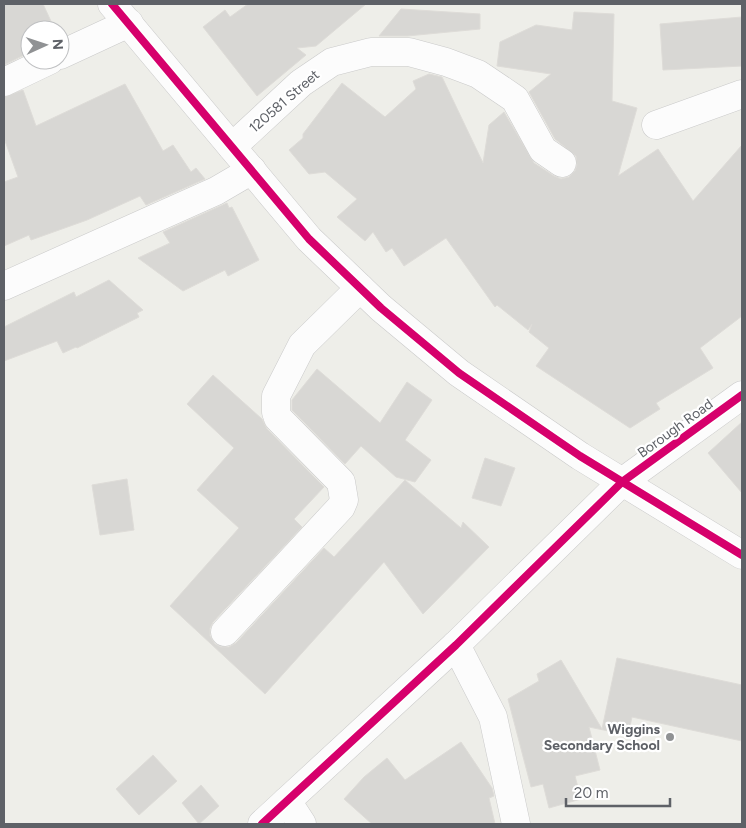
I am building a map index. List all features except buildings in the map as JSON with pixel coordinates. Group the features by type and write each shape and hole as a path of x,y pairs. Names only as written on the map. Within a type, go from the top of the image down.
{"street":[{"path":"70,48 120,13 309,238 360,288 458,373 580,456 742,555"},
{"name":"120581 Street","path":"232,147 301,83 332,62 371,52 409,52 446,62 478,74 515,99 542,150 562,163"},
{"path":"4,82 29,70"},
{"path":"656,125 742,94"},
{"path":"4,286 216,192 252,170"},
{"path":"225,632 341,508 344,500 341,482 278,418 275,404 276,396 302,345 360,288"},
{"name":"Borough Road","path":"262,824 456,645 622,482 742,396"},
{"path":"456,645 493,717 516,824"},
{"path":"287,801 302,824"}],"cycle path":[{"path":"112,4 309,239 381,308 459,373 580,456 742,555"},
{"path":"262,824 456,645 622,482 742,395"}],"place":[{"name":"Wiggins Secondary School","path":"670,737"}]}
